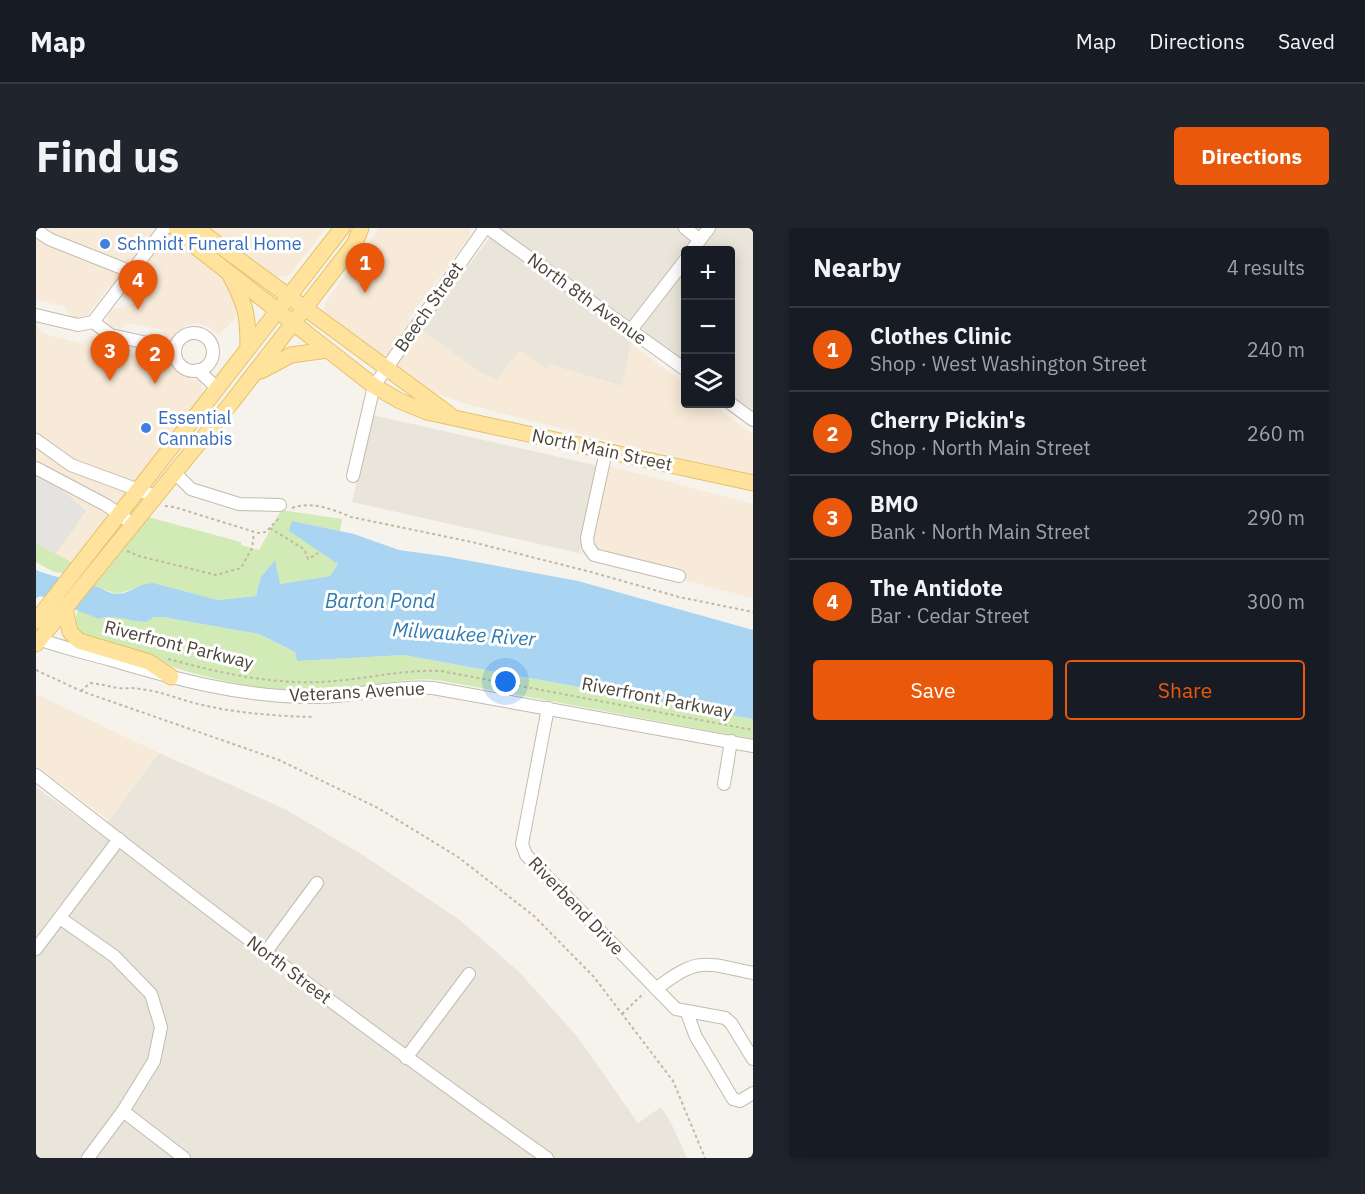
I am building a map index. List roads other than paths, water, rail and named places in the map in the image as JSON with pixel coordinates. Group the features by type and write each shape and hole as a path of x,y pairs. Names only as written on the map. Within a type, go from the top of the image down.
{"main road":[{"name":"North Main Street","path":"176,228 196,247 327,350 374,386 400,401 427,412 753,483"},
{"name":"North Main Street","path":"187,228 204,234 451,416"},
{"path":"36,621 60,609 96,544 342,228"},
{"path":"37,640 60,609 109,554 132,524 159,501 174,472 305,309 355,243 361,228"},
{"path":"229,272 245,304 248,318 248,348"},
{"path":"253,375 291,355 327,350"},
{"path":"60,609 70,632 79,641 149,662 171,677"}],"street":[{"path":"36,315 78,325 93,322 165,228"},
{"name":"North 8th Avenue","path":"486,228 681,366"},
{"name":"Beech Street","path":"374,386 486,228"},
{"path":"685,228 700,240"},
{"path":"695,246 709,228"},
{"path":"36,230 49,239 132,272"},
{"path":"631,330 681,265"},
{"path":"93,322 111,335 175,349"},
{"path":"198,333 204,336 212,352 208,363 198,370 189,370 179,365 175,349 181,338 198,333"},
{"path":"198,370 217,388"},
{"path":"353,477 374,386"},
{"path":"735,407 753,420"},
{"path":"36,441 71,465 139,490 159,501"},
{"path":"606,450 587,538 588,546 594,555 679,576"},
{"path":"36,468 106,505 132,524"},
{"path":"174,472 192,489 239,504 280,505"},
{"name":"Veterans Avenue","path":"37,640 171,677 267,696 321,697 416,687 433,688 753,746"},
{"name":"Riverbend Drive","path":"548,708 522,844 526,855 676,1009 687,1012"},
{"path":"724,784 731,741"},
{"name":"North Street","path":"38,782 119,839 265,953 406,1058 547,1158"},
{"path":"36,949 119,839"},
{"path":"265,953 317,883"},
{"path":"60,918 114,956 151,994 161,1027 154,1061 123,1111 88,1158"},
{"path":"656,989 676,973 705,963 753,973"},
{"path":"406,1058 469,974"},
{"path":"753,1059 731,1023 725,1018 687,1012 696,1037 733,1099 740,1101 753,1093"},
{"path":"123,1111 184,1158"}],"water":[{"name":"Barton Pond","path":"292,521 354,534 399,550 578,581 753,630 753,719 404,655 297,661 295,652 259,634 163,617 154,617 146,622 115,617 99,619 41,596 36,598 36,570 95,586 114,594 122,594 153,583 218,600 256,596 261,577 275,560 280,584 330,576 338,564 289,531"}],"place":[{"name":"Schmidt Funeral Home","path":"105,244"},
{"name":"Clothes Clinic","path":"365,293"},
{"name":"The Antidote","path":"138,310"},
{"name":"BMO","path":"110,381"},
{"name":"Cherry Pickin's","path":"155,384"},
{"name":"Essential Cannabis","path":"146,428"}],"water label":[{"name":"Milwaukee River","path":"464,634"}]}
